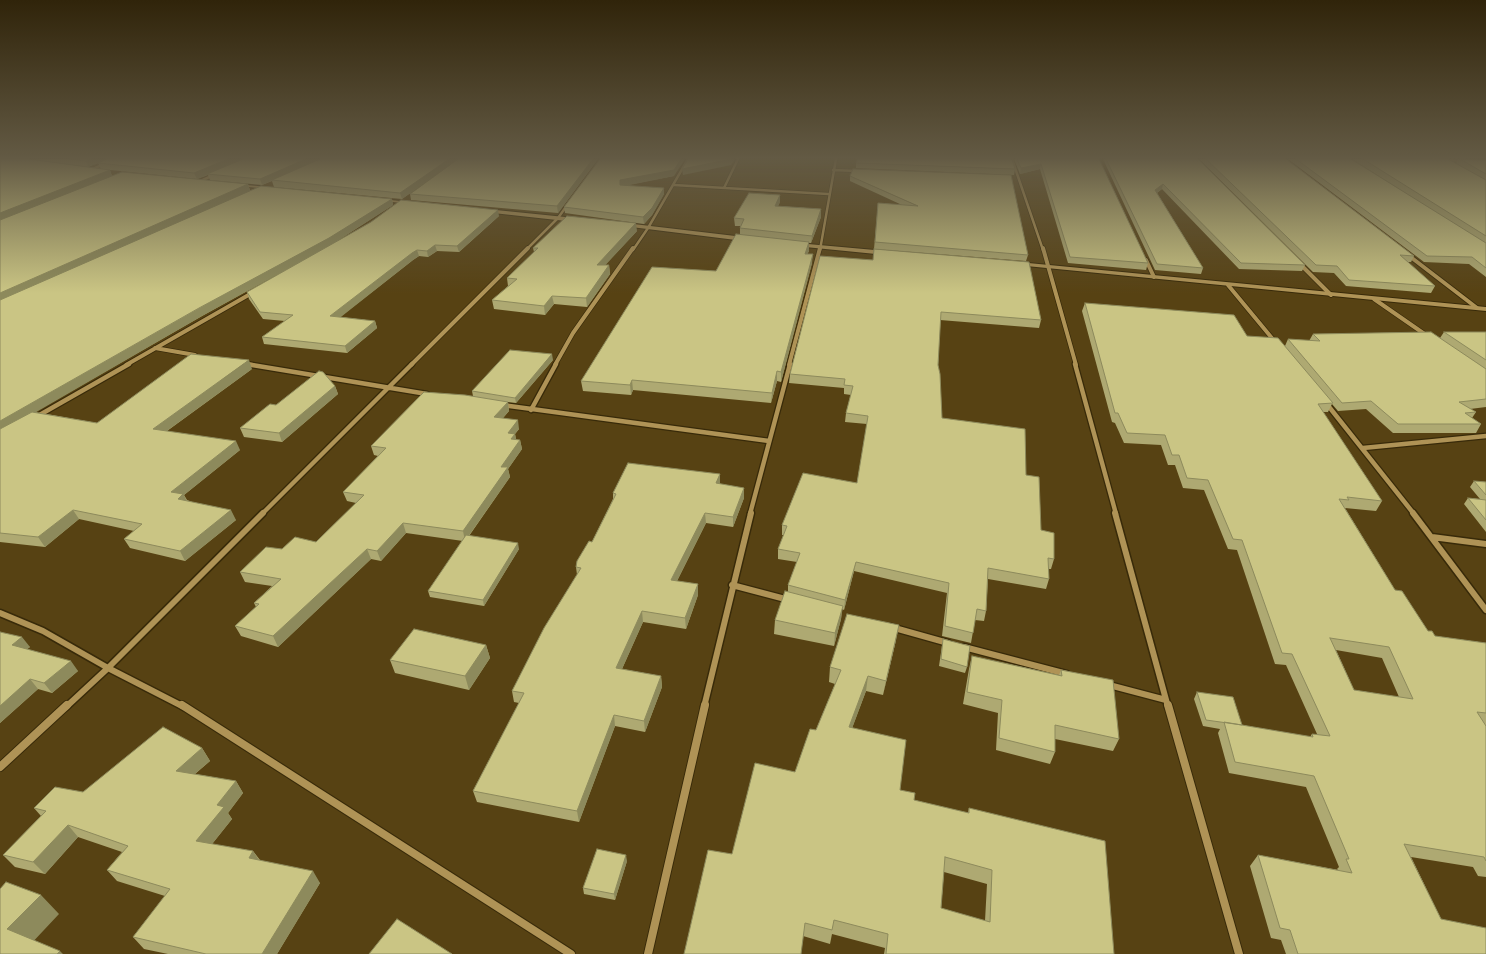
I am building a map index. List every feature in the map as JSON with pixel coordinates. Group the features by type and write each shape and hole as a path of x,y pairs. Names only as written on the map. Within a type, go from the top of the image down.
{"street":[{"path":"400,206 404,204"},
{"path":"0,767 108,668 558,218 569,204"},
{"path":"531,410 573,333 648,228 663,204"},
{"path":"648,954 732,585 820,248 827,204"},
{"path":"1028,204 1050,267 1166,700 1239,954"},
{"path":"482,210 585,221"},
{"path":"621,225 753,240"},
{"path":"792,244 890,254"},
{"path":"1141,251 1154,278"},
{"path":"1407,255 1477,308"},
{"path":"1297,261 1332,295"},
{"path":"1010,264 1486,309"},
{"path":"1228,285 1283,352"},
{"path":"34,418 258,289"},
{"path":"1374,299 1430,338"},
{"path":"155,348 203,357"},
{"path":"242,363 435,395"},
{"path":"1320,396 1363,448 1486,610"},
{"path":"492,404 769,441"},
{"path":"1363,448 1486,436"},
{"path":"1432,537 1486,544"},
{"path":"732,585 800,603"},
{"path":"0,613 43,631 108,668 174,700 571,954"},
{"path":"886,626 1080,677"},
{"path":"1099,682 1166,700"}],"building":[{"path":"0,204 24,204 0,213"},
{"path":"42,204 204,204 0,293 0,220"},
{"path":"221,204 385,204 329,238 199,308 0,421 0,300"},
{"path":"396,204 435,204 498,210 457,246 435,245 427,251 417,250 412,253 330,316 375,321 345,346 262,337 293,315 260,312 247,292 371,222"},
{"path":"527,204 559,204 557,206"},
{"path":"567,204 655,204 643,217 564,207"},
{"path":"743,204 776,204 775,206 821,209 812,236 740,228 744,219 734,218"},
{"path":"878,204 918,206 912,204 1017,204 1028,255 875,242"},
{"path":"1053,204 1120,204 1148,263 1070,257"},
{"path":"1128,204 1163,204 1203,268 1157,264"},
{"path":"1182,204 1243,204 1305,265 1241,263"},
{"path":"1252,204 1345,204 1414,256 1400,255 1435,286 1349,280 1337,266 1316,265"},
{"path":"1356,204 1423,204 1486,243 1486,268 1472,257 1427,256"},
{"path":"1434,204 1486,204 1486,236"},
{"path":"567,216 636,223 597,265 609,265 586,298 552,296 544,306 492,300 517,279 507,278 538,248 533,248"},
{"path":"736,234 809,242 805,254 813,254 781,372 777,371 772,393 632,380 630,385 581,381 652,267 716,271"},
{"path":"874,249 1029,262 1041,320 941,312 938,365 942,418 1025,429 1026,475 1039,477 1041,530 1054,533 1054,559 1048,558 1049,579 988,568 986,611 977,609 973,633 945,626 949,583 856,562 845,600 788,585 800,553 778,549 787,526 782,525 803,473 857,483 868,416 846,413 853,386 844,385 845,379 790,374 820,256 873,260"},
{"path":"1085,303 1234,315 1247,336 1278,338 1333,403 1318,404 1382,501 1347,497 1349,500 1339,499 1395,590 1402,591 1428,631 1432,631 1435,636 1486,643 1486,713 1477,712 1486,726 1486,861 1484,857 1404,844 1441,919 1486,928 1486,954 1298,954 1290,930 1280,928 1258,855 1352,873 1346,859 1349,859 1314,776 1235,762 1224,722 1313,737 1312,734 1330,736 1292,654 1282,653 1242,540 1233,539 1208,480 1187,478 1179,455 1172,455 1165,435 1127,433 1118,413 1115,413","holes":["1330,638 1389,647 1413,699 1354,690"]},
{"path":"1431,332 1486,369 1486,399 1459,402 1476,412 1465,413 1481,424 1398,424 1371,401 1342,403 1288,339 1320,341 1313,334"},
{"path":"1444,332 1486,332 1486,360"},
{"path":"510,350 552,354 515,398 472,391"},
{"path":"191,354 249,360 153,429 236,441 171,492 183,494 178,499 231,510 180,551 124,539 142,524 73,510 38,537 0,533 0,429 32,412 97,423"},
{"path":"319,371 323,372 335,386 279,433 240,428 270,404 276,405"},
{"path":"424,392 465,395 508,402 494,417 518,420 508,433 515,434 511,439 520,440 501,467 508,467 463,531 403,523 377,551 367,549 273,636 235,626 259,604 254,603 281,579 240,572 266,547 282,549 295,537 316,542 364,495 343,492 386,448 371,446"},
{"path":"628,463 720,474 716,483 744,488 733,517 705,513 671,580 698,584 685,618 642,611 616,668 661,676 644,721 614,715 577,811 473,791 524,693 512,691 544,628 581,568 576,567 577,561 589,541 592,542 616,494 613,493"},
{"path":"1474,481 1486,482 1486,495"},
{"path":"1468,498 1486,500 1486,520"},
{"path":"466,535 518,543 483,600 428,591"},
{"path":"785,591 843,606 835,633 775,620"},
{"path":"847,614 899,625 886,681 868,676 849,727 906,740 900,790 915,793 914,800 969,813 969,808 1105,841 1114,954 886,954 888,934 834,920 832,930 805,923 801,954 684,954 708,850 732,854 755,763 795,772 810,729 816,730 841,670 830,667","holes":["945,857 992,870 990,922 941,908"]},
{"path":"414,629 486,645 465,676 390,660"},
{"path":"0,632 22,637 12,645 71,661 44,683 30,679 0,706"},
{"path":"943,639 970,646 967,667 941,659"},
{"path":"972,656 1062,676 1061,670 1113,680 1119,739 1055,725 1055,752 999,738 1002,700 967,692"},
{"path":"1197,692 1233,697 1242,725 1206,720"},
{"path":"163,727 202,748 176,771 236,781 217,805 224,807 196,841 253,851 249,858 313,871 262,954 206,954 133,937 170,889 107,870 128,846 68,825 33,862 3,855 46,811 34,808 55,787 83,792"},
{"path":"597,849 626,855 614,894 583,888"},
{"path":"6,882 41,895 7,929 60,951 57,954 0,954 0,889"},
{"path":"397,919 452,954 369,954"}]}
